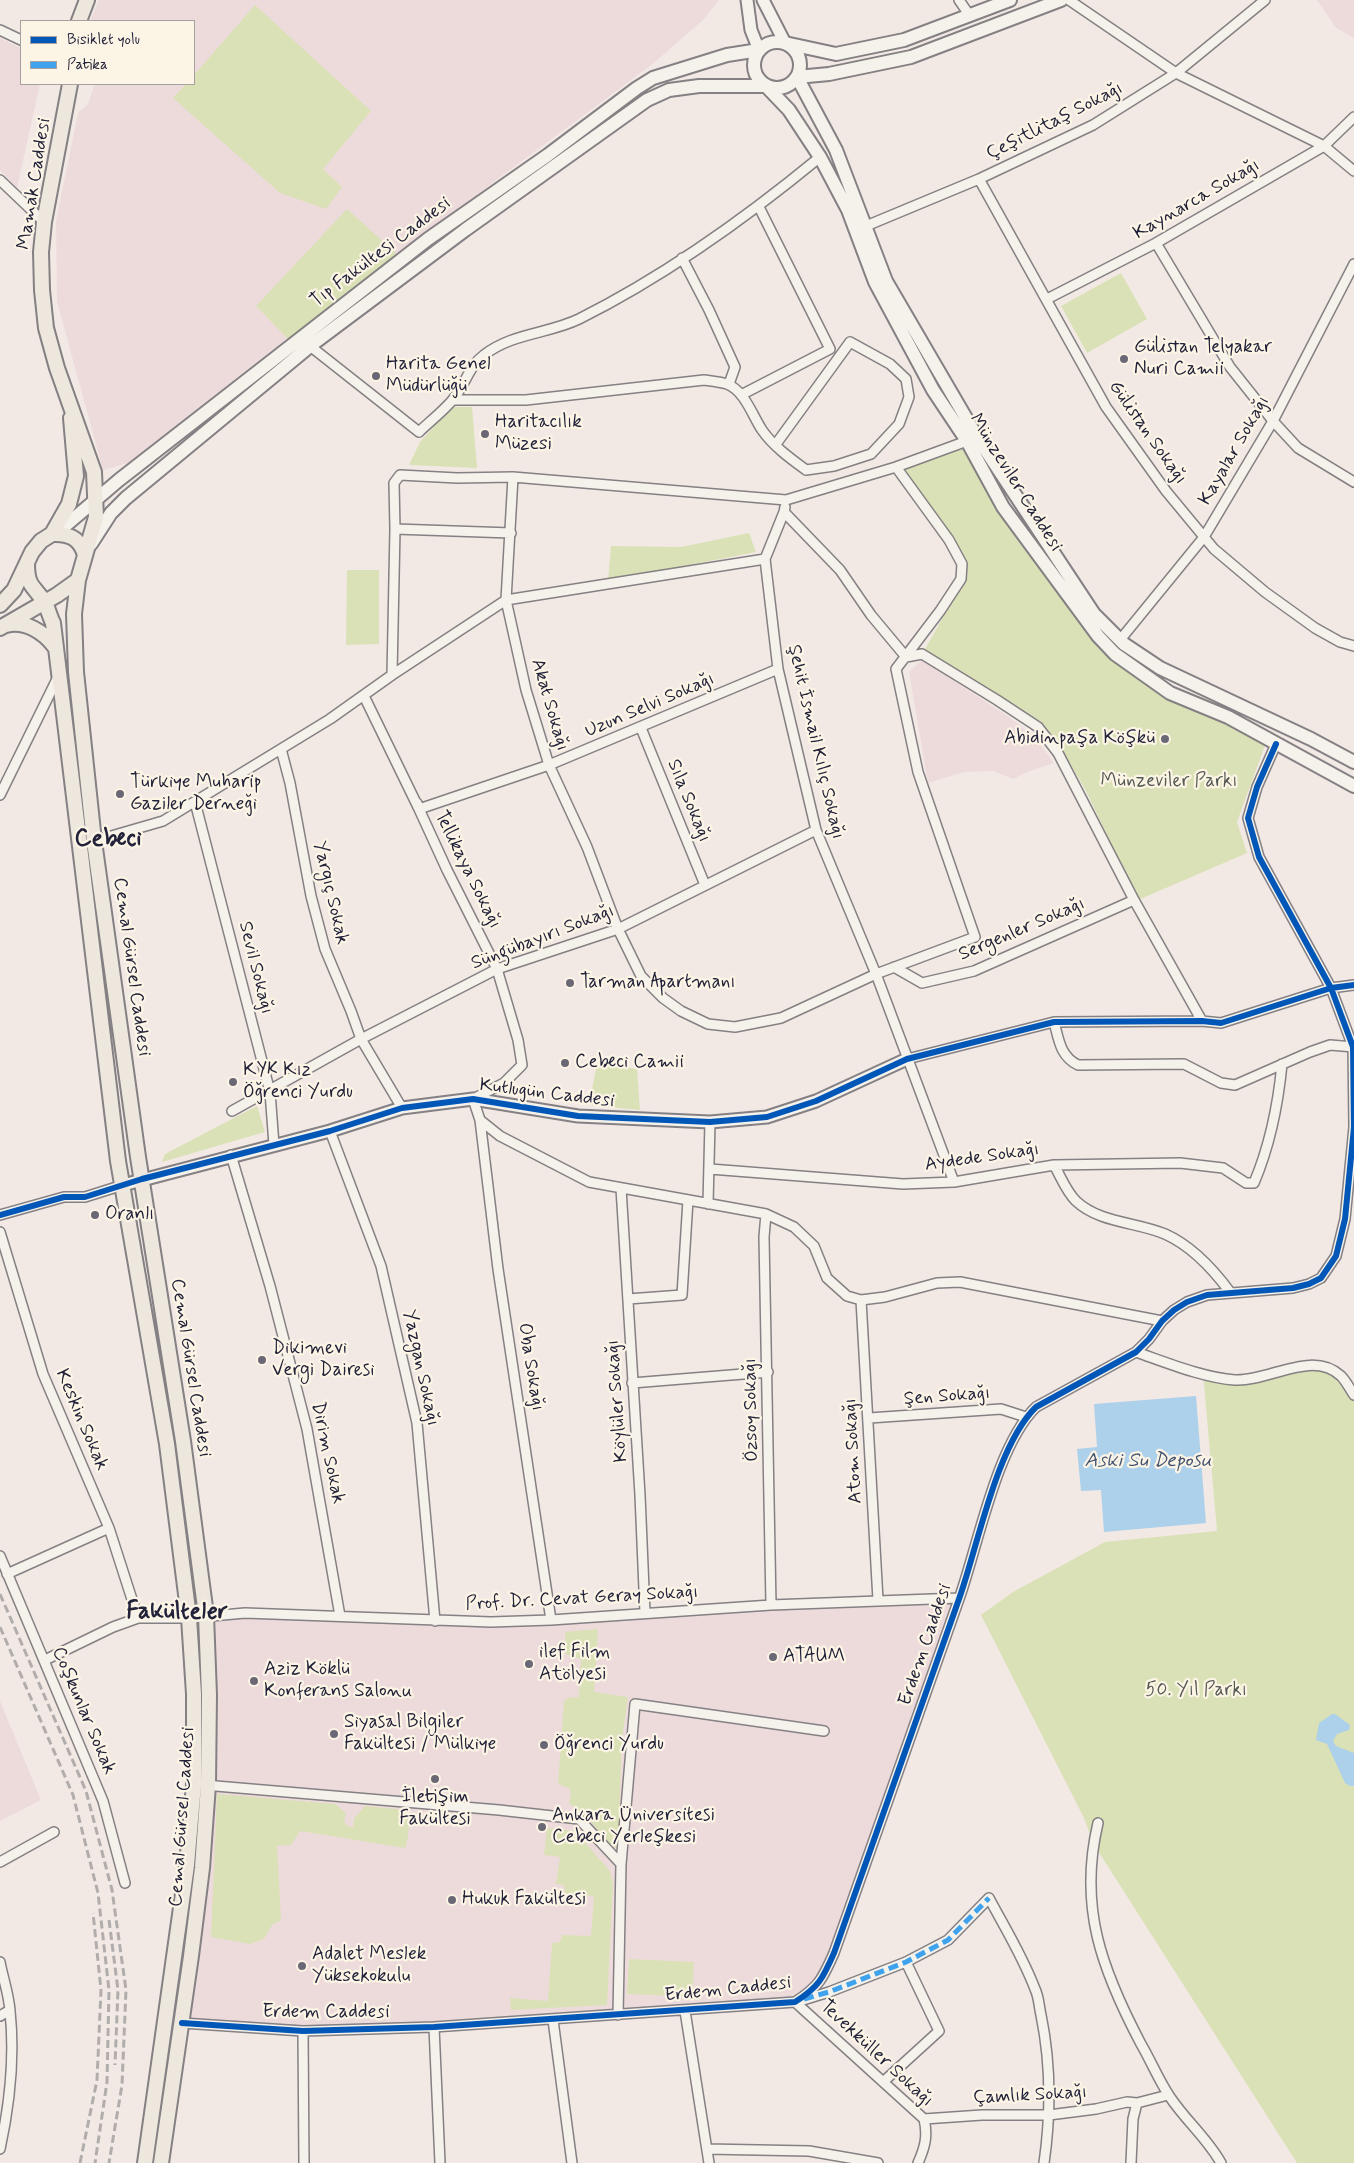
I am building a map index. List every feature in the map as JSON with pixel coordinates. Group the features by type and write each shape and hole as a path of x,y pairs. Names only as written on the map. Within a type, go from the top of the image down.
{"main road":[{"path":"79,20 87,0"},
{"path":"785,43 796,51 799,57 799,71 796,77 784,87 766,86 756,76 753,63 759,50 768,43 785,43 836,54 904,40 1010,0"},
{"path":"796,77 829,74 911,57 1061,0"},
{"name":"Tıp Fakültesi Caddesi","path":"52,534 65,526 96,499 428,239 548,155 637,88 653,78 727,55 759,50"},
{"name":"Münzeviler Caddesi","path":"796,77 836,150 886,281 977,437 1094,614 1120,640 1160,668 1311,739 1354,762"},
{"name":"Mamak Caddesi","path":"70,85 44,222 41,252 42,290 46,328 94,472 96,517 85,555"},
{"name":"Tıp Fakültesi Caddesi","path":"85,555 111,513 126,498 310,346 458,236 647,100 669,90 699,86 766,86"},
{"name":"Münzeviler Caddesi","path":"766,86 789,110 820,157 848,210 875,282 933,390 967,441 1003,507 1098,636 1114,654 1170,693 1228,717 1354,786"},
{"path":"820,157 836,150"},
{"name":"Mamak Caddesi","path":"52,534 68,504 76,476 71,407"},
{"path":"0,605 14,590 32,552 41,541 52,534 66,534 76,538 83,547 85,555 78,580 57,595 1,627"},
{"path":"27,563 27,576 30,585 44,602"},
{"name":"Cemal Gürsel Caddesi","path":"78,580 74,614 74,648 94,841 142,1179 183,1441 206,1616 209,1695 208,1785 202,1868 182,2023 161,2163"},
{"name":"Cemal Gürsel Caddesi","path":"44,602 53,623 58,677 123,1185 167,1444 189,1618 194,1694 194,1784 187,1866 145,2163"},
{"path":"1,627 20,624 28,626 44,634 55,646"}],"street":[{"path":"747,0 751,30 759,50"},
{"path":"763,0 785,43"},
{"path":"959,0 970,16"},
{"path":"1069,0 1176,73 1324,146 1354,171"},
{"name":"Çeşitlitaş Sokağı","path":"866,226 980,179 1093,125 1176,73 1265,0"},
{"path":"0,30 20,40"},
{"name":"Kaynarca Sokağı","path":"1046,299 1156,243 1324,146 1354,117"},
{"path":"310,346 419,432 454,400 468,374 482,356 505,341 577,320 642,284 759,207 820,157"},
{"name":"Gülistan Sokağı","path":"980,179 1106,407 1166,491 1214,550 1314,628 1340,642 1354,646"},
{"path":"0,180 44,222"},
{"path":"742,395 830,349 759,207"},
{"path":"1156,243 1230,367 1273,422 1298,448 1354,482"},
{"path":"682,258 709,310 735,367 729,384"},
{"name":"Kayalar Sokağı","path":"1120,640 1204,537 1273,422 1354,264"},
{"path":"454,400 526,400 704,380 729,384 742,395 763,432 789,457 806,470 834,466 871,454 899,424 909,397 906,379 890,364 850,342 776,444"},
{"path":"392,675 394,483 400,475 457,478 513,477 786,500 896,466 967,441"},
{"path":"876,974 975,937 918,772 896,669 906,658 961,579 962,564 949,540 896,466"},
{"name":"Akat Sokağı","path":"513,477 506,600 526,690 549,765 587,847 618,929 641,976 662,998 681,1011 708,1024 735,1027 781,1018 876,974"},
{"name":"Şehit İsmail Kılıç Sokağı","path":"786,500 784,512 765,558 778,669 816,830 876,974 954,1182"},
{"path":"784,512 840,570 871,614 906,658"},
{"path":"395,529 510,533"},
{"path":"94,841 163,821 364,696 392,675 506,600 765,558"},
{"path":"906,658 922,654 1038,727 1058,753 1134,900 1202,1021"},
{"name":"Uzun Selvi Sokağı","path":"419,809 549,765 778,669"},
{"path":"0,796 58,677"},
{"name":"Tellikaya Sokağı","path":"364,696 386,737 447,870 497,969 518,1040 522,1065 504,1083 473,1099"},
{"name":"Sıla Sokağı","path":"641,728 706,886"},
{"path":"1026,1417 1042,1404 1136,1352 1149,1339 1162,1321 1187,1302 1207,1295 1293,1288 1309,1284 1321,1278 1336,1256 1345,1219 1354,1127 1354,1047 1331,988 1259,857 1248,818 1257,787 1276,744"},
{"name":"Yargıç Sokak","path":"281,749 290,783 311,896 325,949 352,1011 361,1039 402,1108"},
{"name":"Sevil Sokağı","path":"195,802 270,1092 274,1145"},
{"name":"Süngübayırı Sokağı","path":"232,1111 270,1092 361,1039 497,969 618,929 816,830"},
{"name":"Sergenler Sokağı","path":"894,967 922,983 974,971 1134,900"},
{"path":"907,1059 1054,1022 1202,1021 1221,1023 1331,988 1354,985"},
{"path":"1054,1022 1063,1053 1068,1060 1078,1064 1184,1064 1221,1083 1236,1085 1330,1045 1354,1047"},
{"name":"Kutlugün Caddesi","path":"123,1185 330,1130 402,1108 473,1099 578,1116 710,1122 767,1117 816,1101 907,1059"},
{"name":"Aydede Sokağı","path":"710,1169 903,1184 954,1182 1054,1165 1180,1164 1223,1168 1246,1183 1254,1183 1267,1152 1280,1090 1282,1064"},
{"name":"Oba Sokağı","path":"473,1099 480,1120 498,1269 551,1620"},
{"path":"480,1120 500,1136 589,1182 766,1214 794,1227 814,1246 827,1278 847,1296 861,1300 885,1297 937,1283 960,1282 1162,1321"},
{"path":"708,1204 710,1122"},
{"name":"Yazgan Sokağı","path":"330,1130 381,1266 417,1422 435,1621"},
{"name":"Dirim Sokak","path":"231,1155 270,1286 307,1429 340,1616"},
{"path":"1054,1165 1069,1192 1086,1209 1108,1218 1164,1234 1182,1243 1215,1272 1230,1292"},
{"path":"0,1215 64,1197 85,1196 123,1185"},
{"name":"Köylüler Sokağı","path":"621,1188 640,1495 645,1612"},
{"path":"628,1299 682,1295 688,1200"},
{"name":"Özsoy Sokağı","path":"766,1214 764,1237 772,1605"},
{"name":"Keskin Sokak","path":"0,1232 43,1374 109,1528 138,1618"},
{"name":"Atom Sokağı","path":"861,1300 878,1600"},
{"path":"1136,1352 1180,1367 1233,1380 1249,1380 1311,1365 1330,1369 1341,1376 1354,1395"},
{"path":"632,1383 768,1372"},
{"name":"Şen Sokağı","path":"868,1418 1001,1409 1026,1417"},
{"name":"Erdem Caddesi","path":"182,2023 303,2031 434,2027 795,2002 809,1993 822,1979 834,1953 959,1598 1003,1463 1026,1417"},
{"path":"7,1574 109,1528"},
{"name":"Coşkunlar Sokak","path":"0,1556 103,1801 125,1883"},
{"name":"Prof. Dr. Cevat Geray Sokağı","path":"45,1660 113,1626 138,1618 189,1618 246,1613 435,1621 551,1620 645,1612 772,1605 959,1598"},
{"path":"618,2015 621,1864 635,1704 824,1731"},
{"path":"194,1784 499,1810 579,1819 621,1864"},
{"path":"1098,1823 1091,1851 1090,1887 1095,1931 1104,1966 1120,2004 1168,2095 1179,2111 1213,2149 1221,2163"},
{"path":"0,1862 54,1832"},
{"path":"795,2002 829,1992 906,1962 948,1940 989,1898 1022,1959 1036,1991 1045,2035 1049,2115 1044,2163"},
{"path":"0,1962 10,2010 11,2092 0,2149"},
{"path":"883,2082 939,2031 906,1962"},
{"name":"Tevekküller Sokağı","path":"795,2002 924,2119 927,2132 925,2147 918,2163"},
{"path":"0,2016 10,2010"},
{"path":"684,2011 709,2163"},
{"path":"553,2020 572,2163"},
{"path":"434,2027 440,2163"},
{"path":"303,2031 304,2163"},
{"name":"Çamlık Sokağı","path":"924,2119 982,2115 1049,2115 1096,2110 1128,2102 1137,2103 1168,2095"},
{"path":"1131,2163 1133,2119 1137,2103"},
{"path":"707,2149 815,2152 878,2163"},
{"path":"814,2163 815,2152"}],"shaded area":[{"path":"99,0 719,0 704,19 654,63 397,254 128,463 103,470 57,302 56,221 78,113 88,104 95,85 195,85 195,20 90,20"},
{"path":"1317,0 1354,0 1354,38 1336,28"},
{"path":"0,38 20,48 20,85 40,85 17,188 0,170"},
{"path":"922,660 1009,717 1035,737 1054,763 1013,779 993,771 964,772 928,783 909,672"},
{"name":"Ankara Üniversitesi Cebeci Yerleşkesi","path":"959,1598 822,1979 795,2002 303,2031 182,2023 202,1868 206,1615 435,1621"},
{"path":"0,1701 41,1800 0,1821"}],"green space":[{"path":"255,5 371,111 323,169 342,187 326,209 280,193 173,98 185,85 195,85 195,74"},
{"path":"347,209 397,254 290,341 256,306"},
{"path":"1121,273 1147,319 1087,353 1061,306"},
{"path":"452,407 472,407 477,468 409,465 420,442"},
{"name":"Münzeviler Parkı","path":"965,448 1114,657 1267,740 1237,822 1247,853 1138,900 1086,791 1057,741 1037,721 995,693 924,651 964,580 966,569 964,559 904,468"},
{"path":"749,533 756,552 608,581 611,546 681,547"},
{"path":"347,570 379,570 379,644 346,645"},
{"path":"597,1063 637,1069 640,1110 589,1105"},
{"path":"257,1106 265,1132 162,1162 165,1154"},
{"name":"50. Yıl Parkı","path":"1311,1365 1330,1369 1354,1395 1354,2163 1297,2163 1093,1843 1084,1818 981,1615 1013,1592 1105,1542 1217,1531 1203,1373 1233,1380"},
{"path":"598,1629 594,1692 628,1697 622,1740 618,1845 616,1848 609,1844 587,1817 569,1803 571,1794 569,1788 558,1784 564,1701 568,1698 579,1697 581,1659 565,1654 565,1632"},
{"path":"217,1794 335,1804 346,1813 344,1822 353,1828 354,1818 365,1806 405,1810 409,1824 405,1848 300,1831 291,1845 277,1846 281,1920 272,1925 264,1939 250,1944 211,1937"},
{"path":"547,1828 575,1831 610,1871 613,1884 607,2005 511,2010 510,1998 548,2001 552,1943 560,1942 562,1935 591,1936 594,1896 565,1893 564,1885 556,1884 560,1857 544,1855"},
{"path":"629,1959 694,1962 692,1997 627,1994"}],"water":[{"name":"Aski Su Deposu","path":"1196,1396 1206,1523 1104,1532 1101,1490 1081,1491 1077,1449 1097,1447 1094,1404"},
{"path":"1335,1714 1350,1725 1349,1730 1337,1734 1333,1741 1336,1746 1354,1753 1354,1786 1345,1783 1327,1744 1316,1740 1319,1723"}],"railway":[{"path":"0,1594 86,1791 112,1890 126,1990 122,2085 109,2163"},
{"path":"0,1627 73,1795 98,1893 109,1990 107,2082 95,2163"},
{"path":"80,2163 97,2080 101,1990 93,1913"},
{"path":"109,1920 118,1990 115,2065"}],"marked path":[{"path":"804,1999 829,1992 906,1962 948,1940 989,1898"}],"cycle path":[{"path":"182,2023 303,2031 434,2027 795,2002 810,1992 823,1976 834,1953 959,1599 999,1471 1022,1424 1036,1407 1136,1352 1149,1339 1162,1321 1187,1302 1207,1295 1293,1288 1309,1284 1321,1278 1336,1256 1345,1219 1354,1127 1353,1047 1331,988 1259,857 1248,818 1257,787 1276,744"},
{"path":"0,1215 64,1197 85,1197 142,1179 330,1131 402,1108 473,1099 578,1116 710,1122 767,1117 816,1101 907,1059 1054,1022 1202,1021 1221,1023 1331,988 1354,985"}],"place":[{"name":"Gülistan Telyakar Nuri Camii","path":"1124,359"},
{"name":"Harita Genel Müdürlüğü","path":"376,376"},
{"name":"Haritacılık Müzesi","path":"485,434"},
{"name":"Abidinpaşa Köşkü","path":"1165,739"},
{"name":"Türkiye Muharip Gaziler Derneği","path":"120,794"},
{"name":"Tarman Apartmanı","path":"570,983"},
{"name":"Cebeci Camii","path":"565,1063"},
{"name":"KYK Kız Öğrenci Yurdu","path":"233,1082"},
{"name":"Oranlı","path":"95,1215"},
{"name":"Dikimevi Vergi Dairesi","path":"262,1360"},
{"name":"ATAUM","path":"773,1657"},
{"name":"ilef Film Atölyesi","path":"529,1664"},
{"name":"Aziz Köklü Konferans Salonu","path":"254,1681"},
{"name":"Siyasal Bilgiler Fakültesi / Mülkiye","path":"334,1734"},
{"name":"Öğrenci Yurdu","path":"544,1745"},
{"name":"İletişim Fakültesi","path":"435,1779"},
{"name":"Ankara Üniversitesi Cebeci Yerleşkesi","path":"542,1827"},
{"name":"Hukuk Fakültesi","path":"452,1900"},
{"name":"Adalet Meslek Yüksekokulu","path":"302,1966"}],"district":[{"name":"Cebeci","path":"108,840"},
{"name":"Fakülteler","path":"177,1613"}]}
